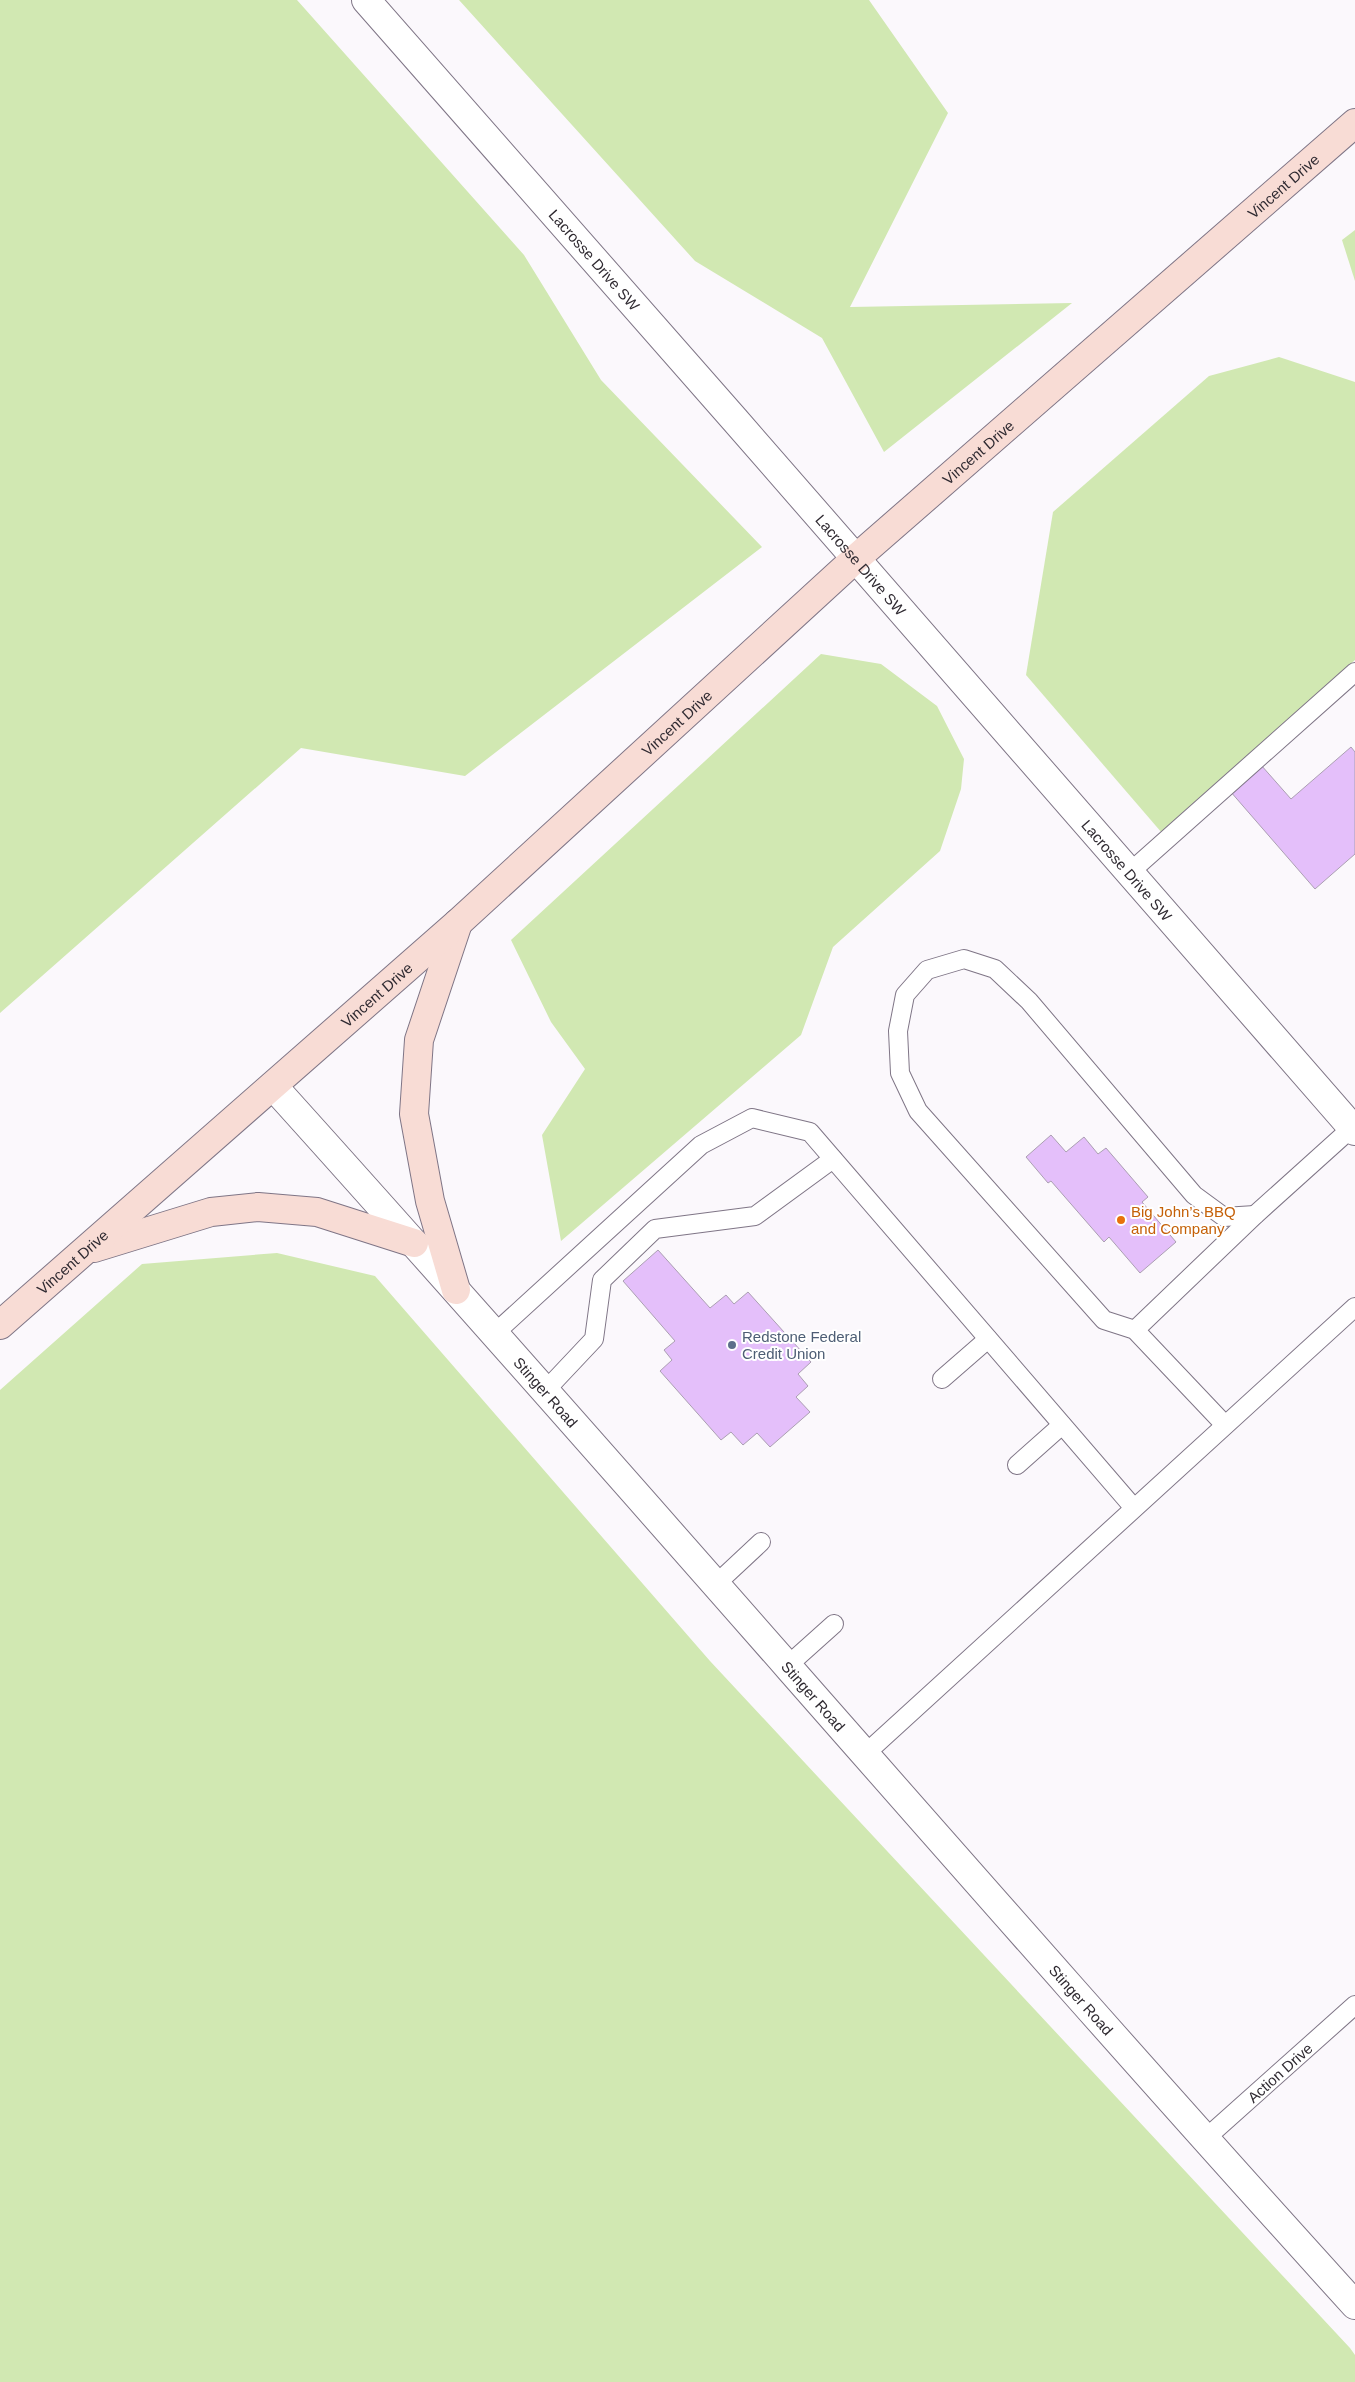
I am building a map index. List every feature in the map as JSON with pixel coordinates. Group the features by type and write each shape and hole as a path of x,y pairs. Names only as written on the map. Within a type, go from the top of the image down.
{"street":[{"name":"Lacrosse Drive SW","path":"366,0 574,235 854,560 1354,1128"},
{"name":"Vincent Drive","path":"0,1325 459,922 854,560 1355,123"},
{"path":"456,1290 430,1200 414,1114 419,1040 459,922"},
{"name":"Stinger Road","path":"273,1086 456,1290 786,1667 1204,2139 1355,2305"},
{"path":"86,1251 211,1212 258,1207 317,1212 414,1243"}],"lane":[{"path":"1129,873 1355,672"},
{"path":"1225,1425 1135,1330 1104,1320 918,1111 900,1073 898,1031 905,995 927,970 964,959 995,969 1028,1001 1194,1195 1224,1217 1255,1215"},
{"path":"494,1334 701,1146 752,1118 810,1132 1134,1508"},
{"path":"1135,1330 1255,1215 1354,1128"},
{"path":"545,1391 594,1339 602,1280 655,1229 755,1216 832,1159"},
{"path":"864,1755 1355,1307"},
{"path":"942,1379 988,1339"},
{"path":"1017,1465 1062,1425"},
{"path":"715,1585 761,1542"},
{"path":"786,1667 834,1624"},
{"name":"Action Drive","path":"1204,2139 1355,2005"}],"green space":[{"path":"0,0 297,0 524,255 601,380 762,547 465,776 301,748 0,1013"},
{"path":"459,0 869,0 948,113 850,307 1072,303 884,452 822,338 695,261"},
{"path":"1355,230 1355,281 1342,240"},
{"path":"1279,357 1355,382 1355,660 1162,833 1026,675 1053,512 1209,376"},
{"path":"821,654 881,664 937,706 964,759 961,789 940,851 833,947 801,1035 561,1241 542,1135 585,1069 551,1022 511,940"},
{"path":"277,1253 375,1276 710,1661 1350,2348 1355,2355 1355,2382 0,2382 0,1390 142,1264"}],"building":[{"path":"1351,747 1355,752 1355,854 1315,889 1230,791 1261,765 1291,799"},
{"name":"Big John’s BBQ and Company","path":"1051,1135 1066,1152 1084,1137 1098,1154 1106,1148 1148,1197 1142,1202 1176,1242 1140,1273 1109,1237 1104,1242 1051,1181 1048,1183 1026,1157"},
{"name":"Redstone Federal Credit Union","path":"658,1250 710,1308 726,1295 734,1304 748,1292 811,1362 798,1374 808,1386 796,1397 810,1412 770,1447 757,1433 743,1445 731,1432 721,1440 660,1371 672,1360 664,1350 675,1341 623,1281"}],"place":[{"name":"Big John’s BBQ and Company","path":"1121,1220"},
{"name":"Redstone Federal Credit Union","path":"732,1345"}]}
